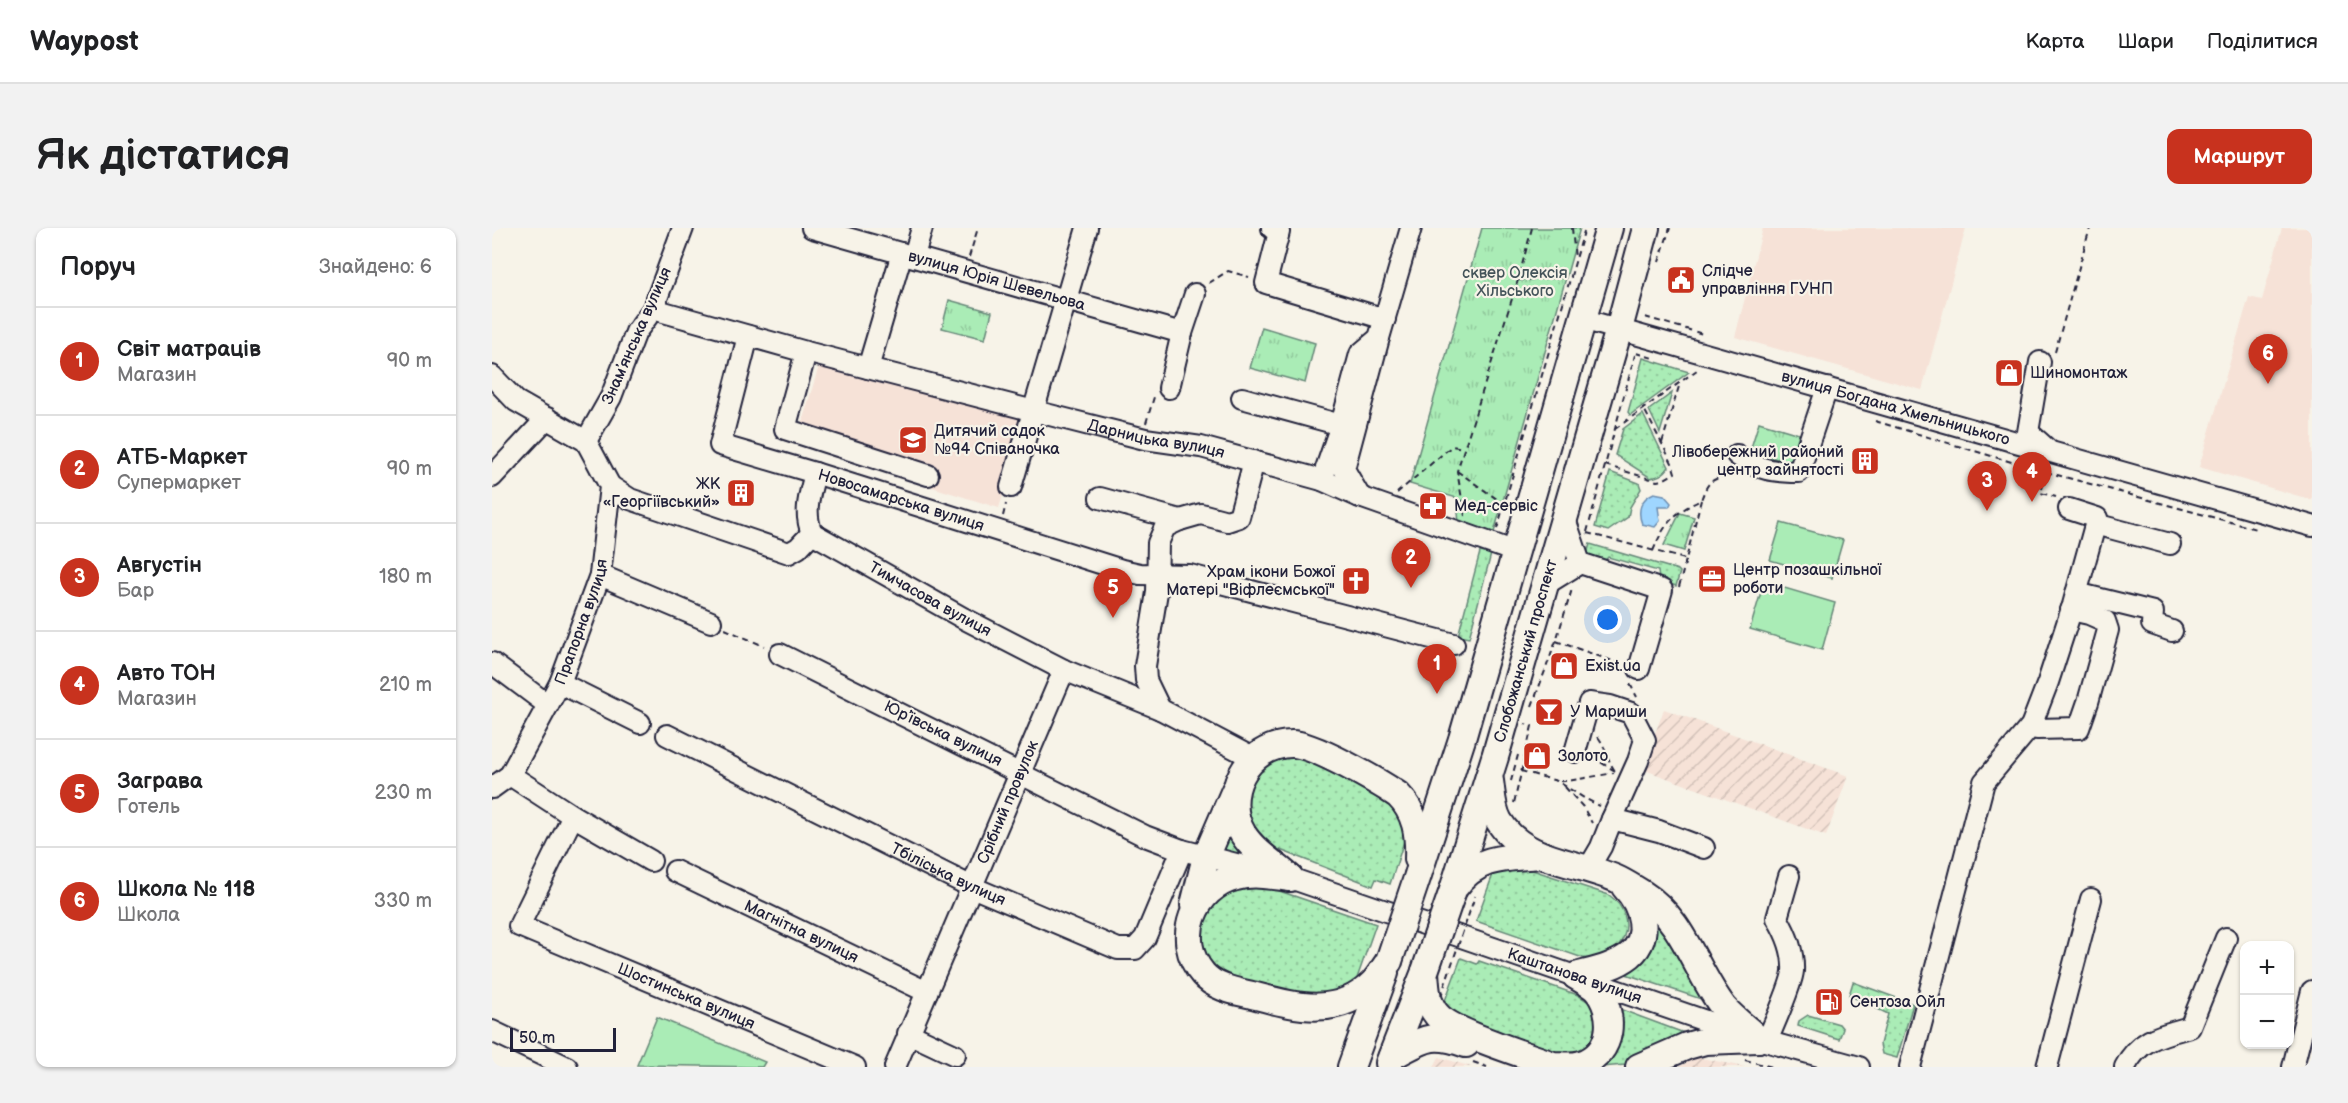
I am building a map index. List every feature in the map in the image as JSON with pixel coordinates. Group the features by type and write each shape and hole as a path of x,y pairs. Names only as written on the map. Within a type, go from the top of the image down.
{"main road":[{"path":"1351,1067 1389,961 1462,739 1609,228"},
{"name":"Слобожанський проспект","path":"1389,1062 1425,971 1464,893 1489,777 1564,516 1630,332 1646,228"},
{"path":"1389,961 1372,983 1344,1001 1318,1008 1290,1004 1222,987 1203,974 1192,959 1190,950 1191,917 1206,856 1241,774 1253,758 1267,749 1292,744 1303,745 1398,795 1407,804 1418,835 1418,875"},
{"path":"1489,777 1494,810 1499,821 1514,838 1540,855 1618,879 1645,896 1672,921 1725,1008 1760,1047"},
{"path":"1236,786 1236,814 1243,834 1253,846 1290,878"},
{"path":"1464,893 1464,876 1480,865 1500,858 1540,855"},
{"path":"1191,917 1204,895 1213,886 1226,880 1250,875 1290,878"},
{"path":"1576,976 1617,962 1631,954 1640,942 1644,925 1640,909 1632,894 1618,879"},
{"path":"1425,971 1427,996 1437,1014 1451,1027 1553,1065 1570,1066 1583,1064 1599,1054 1606,1043 1610,1025 1607,1006 1595,989 1576,976"},
{"path":"1389,1062 1425,1038 1441,1036 1529,1067"},
{"path":"1639,1067 1687,1046 1706,1041 1760,1047"}],"street":[{"name":"Знамʼянська вулиця","path":"586,441 611,397 636,332 653,309 682,228"},
{"name":"вулиця Юрія Шевельова","path":"812,228 1182,333"},
{"path":"868,368 908,254 922,228"},
{"path":"1011,487 1087,228"},
{"path":"1368,500 1344,469 1411,228"},
{"path":"1277,229 1266,283 1385,319"},
{"path":"1169,388 1182,333 1195,294"},
{"name":"Дарницька вулиця","path":"653,309 806,352 1034,411 1142,438 1201,447 1322,480 1368,500 1516,552"},
{"name":"вулиця Богдана Хмельницького","path":"1582,320 2312,526"},
{"name":"Новосамарська вулиця","path":"748,336 720,445 815,472 1122,570 1140,574 1190,575 1454,644"},
{"path":"1322,480 1341,424 1360,354 1379,338"},
{"path":"806,352 785,429 928,475"},
{"path":"2047,358 2028,432 2049,451"},
{"path":"492,376 516,400 586,441 610,486 630,499 789,553 798,548 812,533 807,520 808,501 815,472"},
{"path":"1737,455 1750,465 1772,472 1799,472 1827,388"},
{"path":"1242,398 1341,424"},
{"path":"492,477 547,418"},
{"path":"1160,709 1146,680 1145,666 1157,592 1158,543 1161,535 1165,527 1201,514 1227,521 1239,517 1254,461"},
{"name":"Прапорна вулиця","path":"492,788 510,775 560,683 600,575 610,486"},
{"path":"1100,498 1180,520"},
{"path":"1910,1067 1984,782 2031,726 2074,601 2097,518 2065,504"},
{"path":"1564,516 1580,563"},
{"path":"2095,524 2170,544"},
{"name":"Тимчасова вулиця","path":"812,533 963,618 1064,670 1160,709 1253,758"},
{"path":"1544,586 1580,563"},
{"path":"1580,563 1662,590 1639,669"},
{"path":"600,575 711,622"},
{"path":"2074,601 2153,612 2152,624 2172,631"},
{"path":"2031,726 2037,729 2079,728 2088,702 2108,630 2105,621 2089,614 2074,601"},
{"name":"Юрʼївська вулиця","path":"780,654 1145,836 1182,850 1290,878"},
{"path":"492,663 548,705"},
{"name":"Срібний провулок","path":"895,1067 1064,670"},
{"path":"560,683 640,723"},
{"path":"1575,752 1589,703 1610,706 1631,714 1645,740 1621,773 1614,815 1604,842 1588,869"},
{"name":"Тбіліська вулиця","path":"667,735 972,887 1118,949 1135,949 1145,938 1182,850"},
{"path":"510,775 573,816 651,861"},
{"path":"1614,815 1704,848"},
{"name":"Шостинська вулиця","path":"573,816 519,926 855,1067"},
{"name":"Магнітна вулиця","path":"675,871 927,992"},
{"path":"1760,1047 1793,973 1787,940 1777,918 1789,876"},
{"name":"Каштанова вулиця","path":"1290,878 1576,976 1760,1047 1859,1067"},
{"path":"2047,1067 2091,899"},
{"path":"2125,1067 2133,1051 2159,1035 2190,1027 2226,938"},
{"path":"2293,1067 2312,991"},
{"path":"492,1031 567,1067"},
{"path":"908,1033 955,1055"}],"path":[{"path":"965,270 978,228"},
{"path":"1469,535 1457,471 1518,280 1532,228"},
{"path":"1572,228 1575,261"},
{"path":"2047,358 2090,228"},
{"path":"1195,294 1228,270 1266,283"},
{"path":"1518,280 1571,277"},
{"path":"1630,332 1615,429 1587,533 1687,560"},
{"path":"1615,429 1697,370"},
{"path":"1662,443 1680,383"},
{"path":"1142,438 1158,385 1169,388"},
{"path":"1605,465 1651,480 1663,480 1675,472 1644,409"},
{"path":"1867,419 2046,472 2264,531"},
{"path":"1368,500 1396,494 1452,446 1463,448"},
{"path":"1662,590 1678,592 1707,483 1712,479 1755,466"},
{"path":"1457,471 1504,505"},
{"path":"2046,472 2041,493 2065,504"},
{"path":"998,531 1011,487"},
{"path":"1653,551 1660,535 1672,518 1680,510 1701,500"},
{"path":"1529,714 1556,641 1580,563"},
{"path":"711,622 780,654"},
{"path":"1556,641 1639,669"},
{"path":"1513,808 1532,726 1525,724"},
{"path":"1581,728 1592,729 1604,744 1610,763 1621,773"},
{"path":"1575,752 1594,758 1621,773"},
{"path":"1521,771 1568,782 1621,773"},
{"path":"1557,780 1614,815"},
{"path":"1563,784 1583,807 1604,842"},
{"path":"1441,996 1464,893"},
{"path":"1760,1047 1772,1067"}],"shaded area":[{"path":"1763,228 1966,228 1922,390 1735,337"},
{"path":"2282,228 2312,228 2312,500 2199,467 2249,297 2262,300"},
{"name":"Дитячий садок №94 Співаночка","path":"821,359 1026,420 999,508 804,447 809,432 800,429"},
{"path":"1664,709 1848,776 1826,836 1642,769"},
{"path":"1439,1057 1472,1067 1434,1067"},
{"path":"1697,1057 1745,1067 1679,1067"}],"green space":[{"name":"сквер Олексія Хільського","path":"1482,228 1580,228 1493,536 1459,525 1457,498 1410,484"},
{"path":"949,300 992,312 985,339 942,328"},
{"path":"1262,327 1315,343 1305,383 1250,368"},
{"path":"1643,358 1689,372 1630,415 1628,412"},
{"path":"1672,393 1660,433 1649,410"},
{"path":"1643,414 1669,467 1662,474 1651,478 1615,455 1623,429"},
{"path":"1759,422 1799,434 1790,463 1750,451"},
{"path":"1610,472 1639,483 1641,489 1630,507 1628,517 1608,531 1595,527"},
{"path":"1680,513 1694,517 1684,551 1664,545"},
{"path":"1781,523 1843,540 1832,578 1770,560"},
{"path":"1590,544 1678,570 1680,572 1676,586 1659,580 1658,571 1608,557 1602,564 1586,557"},
{"path":"1480,552 1491,554 1469,638 1458,636"},
{"path":"1764,582 1835,603 1822,650 1750,629"},
{"path":"1296,754 1389,800 1407,832 1390,884 1376,879 1373,886 1275,848 1257,836 1247,823 1245,790 1249,778 1279,755"},
{"path":"1227,823 1259,861 1216,851"},
{"path":"1517,865 1609,895 1619,904 1626,926 1624,937 1618,946 1609,953 1583,958 1476,921 1496,866"},
{"path":"1262,885 1376,924 1355,984 1345,990 1313,1001 1219,976 1207,967 1197,924 1224,889"},
{"path":"1657,916 1704,1000 1623,973 1642,958 1647,946 1649,921"},
{"path":"1461,958 1477,964 1479,961 1578,995 1592,1004 1599,1016 1594,1045 1569,1059 1456,1023 1443,1006"},
{"path":"1853,982 1913,1004 1897,1058 1882,1054 1880,1044 1888,1014 1849,995"},
{"path":"1614,1007 1684,1033 1625,1065 1601,1067 1610,1056 1612,1048"},
{"path":"1808,1015 1839,1024 1843,1029 1839,1039 1798,1026 1799,1021"},
{"path":"657,1017 765,1062 762,1067 637,1065"}],"water":[{"path":"1654,493 1664,495 1671,503 1669,507 1658,507 1660,521 1655,527 1642,524 1640,515 1643,502"}],"place":[{"name":"Слідче управління ГУНП","path":"1681,280"},
{"name":"Шиномонтаж","path":"2009,373"},
{"name":"Школа № 118","path":"2268,384"},
{"name":"Дитячий садок №94 Співаночка","path":"913,440"},
{"name":"Лівобережний районий центр зайнятості","path":"1865,461"},
{"name":"ЖК «Георгіївський»","path":"741,493"},
{"name":"Авто ТОН","path":"2032,502"},
{"name":"Мед-сервіс","path":"1433,506"},
{"name":"Августін","path":"1987,511"},
{"name":"Центр позашкільної роботи","path":"1712,579"},
{"name":"Храм ікони Божої Матері \"Віфлеємської\"","path":"1356,581"},
{"name":"АТБ-Маркет","path":"1411,588"},
{"name":"Заграва","path":"1113,618"},
{"name":"Exist.ua","path":"1564,666"},
{"name":"Світ матраців","path":"1437,694"},
{"name":"У Мариши","path":"1549,712"},
{"name":"Золото","path":"1537,756"},
{"name":"Сентоза Ойл","path":"1829,1002"}]}
